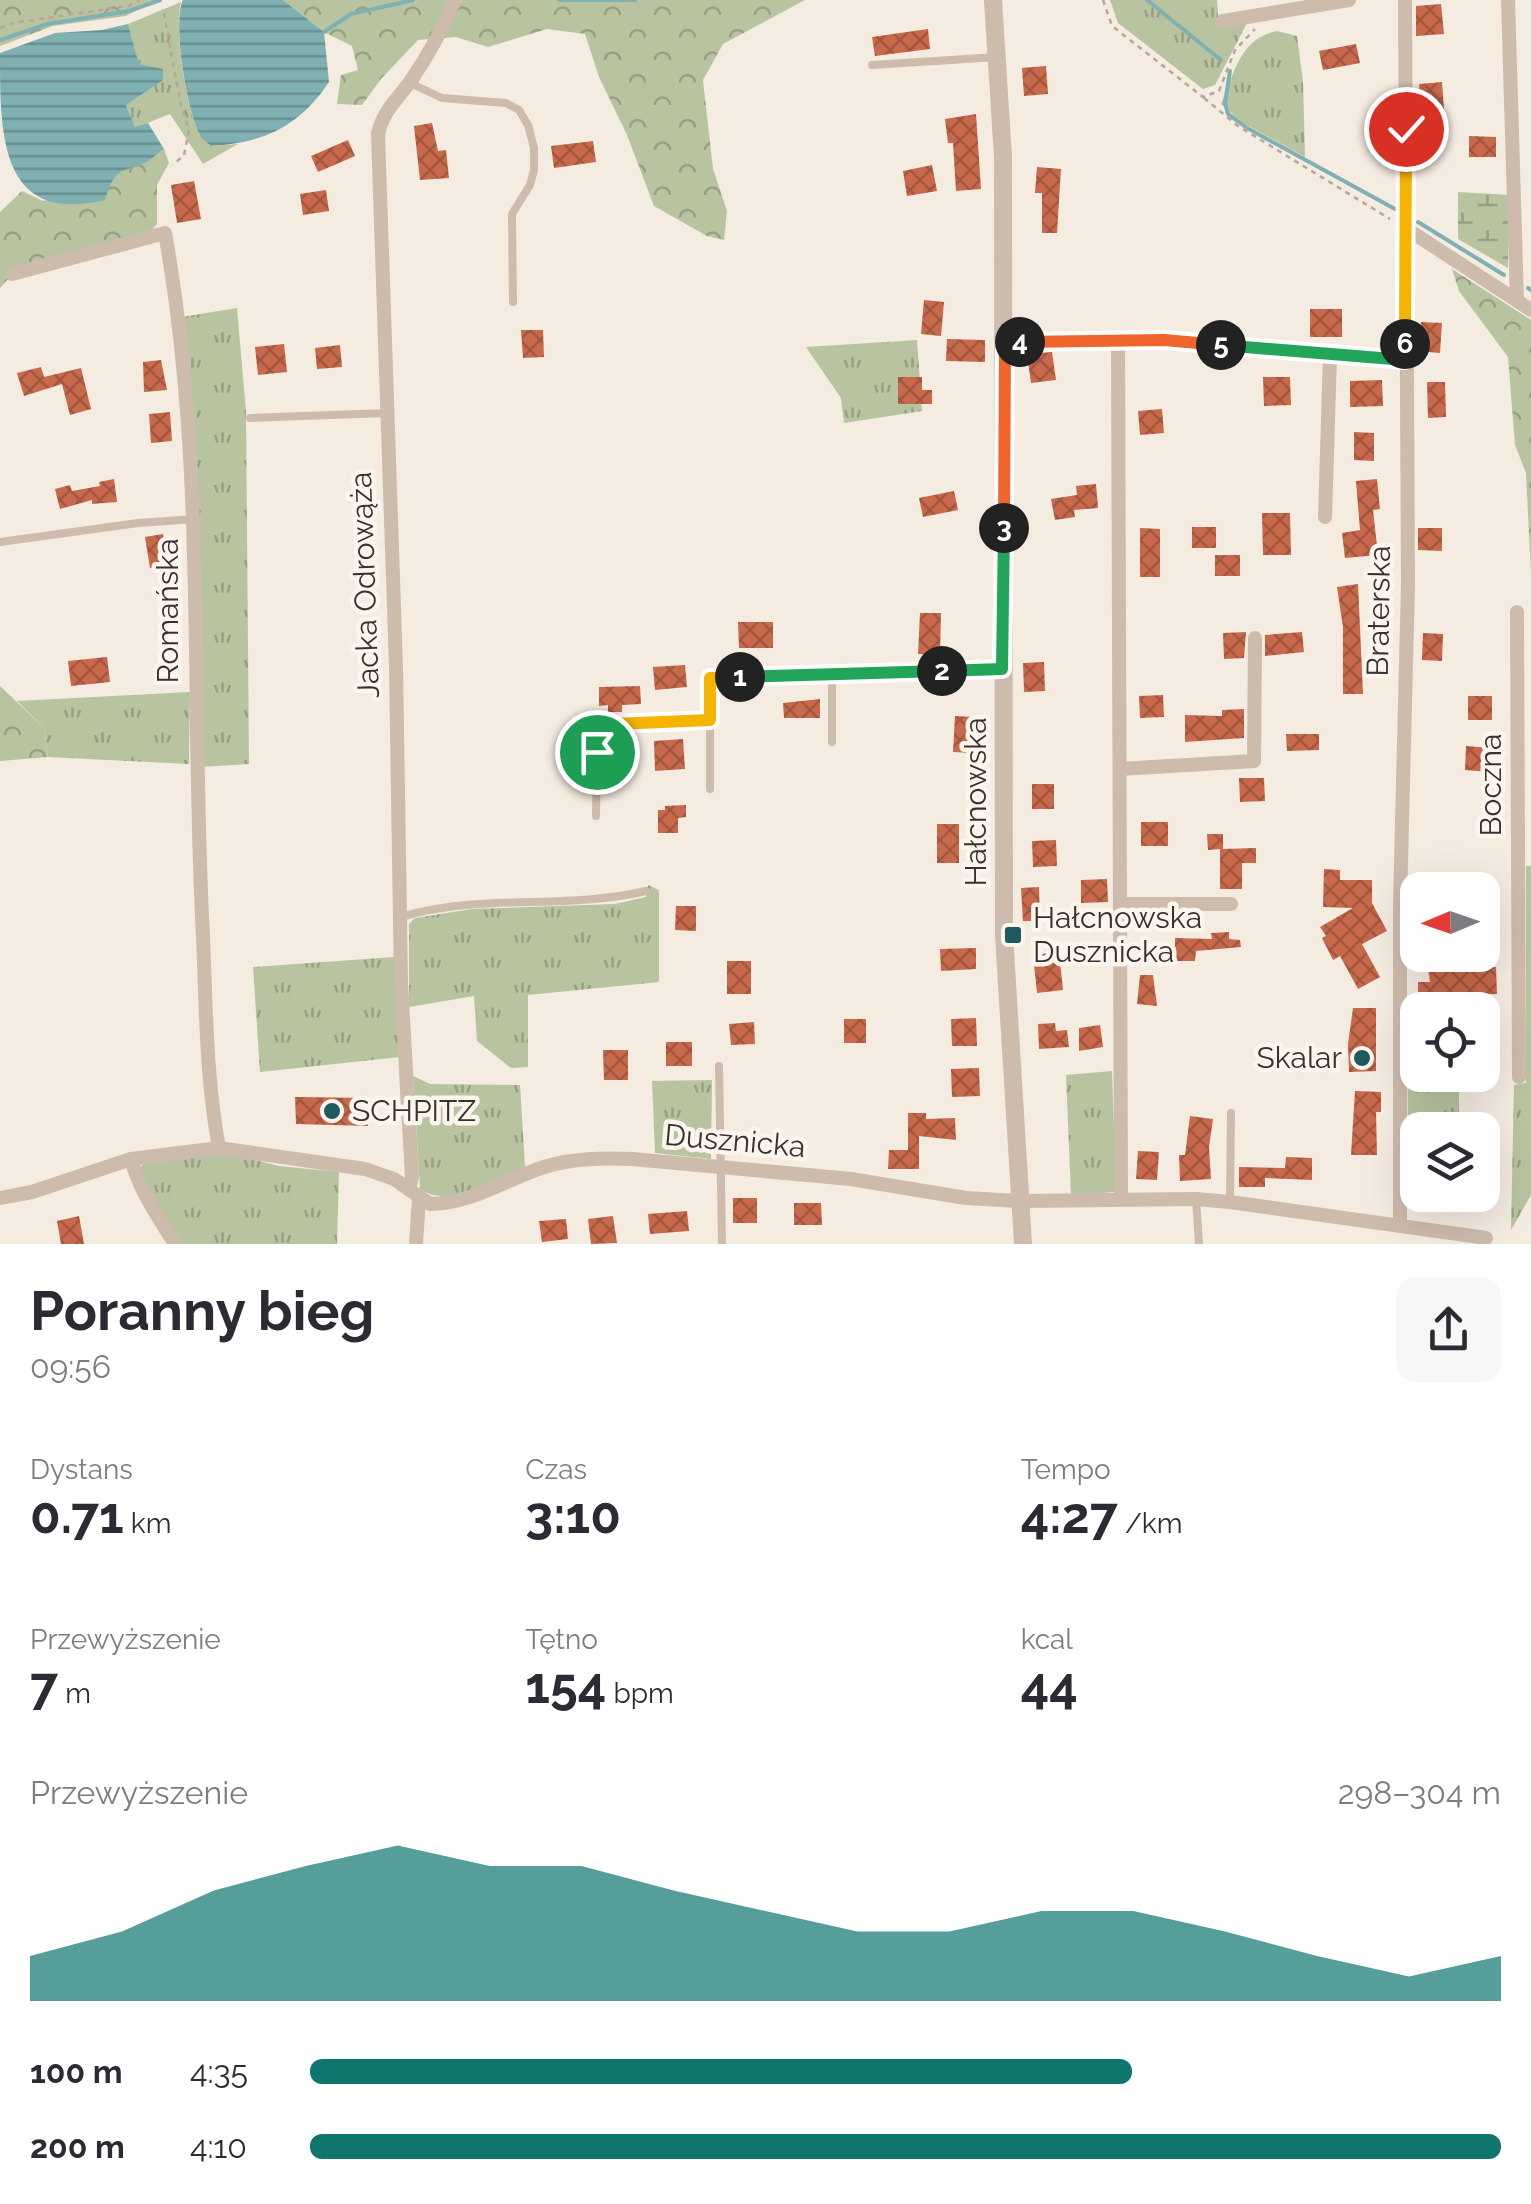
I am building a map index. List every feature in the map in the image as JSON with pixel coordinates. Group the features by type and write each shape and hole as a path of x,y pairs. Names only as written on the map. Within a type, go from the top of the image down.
{"street":[{"name":"Jacka Odrowąża","path":"416,1244 403,1034 378,134 387,110 438,38 455,0"},
{"name":"Hałcnowska","path":"994,0 999,56 1005,342 1004,935 1023,1244"},
{"path":"1223,21 1349,0"},
{"name":"Braterska","path":"1400,1224 1400,902 1408,584 1405,0"},
{"path":"1508,0 1517,301"},
{"path":"1407,230 1531,310"},
{"name":"Romańska","path":"12,274 165,233 188,398 195,519 197,834 211,1098 220,1148"},
{"path":"1118,340 1121,1200"},
{"path":"1005,342 1164,340 1330,355 1325,517"},
{"name":"Boczna","path":"1517,612 1525,858 1519,1077"},
{"path":"1120,770 1254,762 1254,638"},
{"path":"1120,904 1231,904"},
{"name":"Dusznicka","path":"0,1198 32,1192 131,1159 220,1148 366,1169 394,1179 430,1204 447,1204 546,1166 632,1158 851,1179 931,1194 1020,1202 1230,1202 1486,1238"},
{"path":"131,1159 149,1207 175,1244"}],"lane":[{"path":"872,66 999,56"},
{"path":"410,82 442,98 506,102 519,110 528,125 534,170 530,185 512,214 514,302"},
{"path":"1330,355 1366,356"},
{"path":"250,418 387,413"},
{"path":"0,542 195,519"},
{"path":"710,789 710,678 1002,669"},
{"path":"832,674 832,742"},
{"path":"596,816 597,752 614,724 710,720"},
{"path":"401,917 435,907 505,900 613,899 646,891"},
{"path":"719,1066 722,1244"},
{"path":"1230,1202 1231,1113"},
{"path":"1196,1199 1200,1244"}],"path":[{"path":"0,28 128,6 140,0"},
{"path":"1103,0 1112,26 1238,126 1407,230"},
{"path":"164,13 189,130 184,156 173,165"},
{"path":"1203,97 1219,91 1242,38 1260,25 1264,14"},
{"path":"1366,356 1405,360"}],"green space":[{"path":"0,0 156,0 126,16 53,26 0,46"},
{"path":"283,0 805,0 723,44 703,80 713,169 727,211 724,240 707,236 654,206 627,135 599,77 585,34 547,29 488,47 456,37 418,40 362,105 337,104 341,75 358,70 352,46 324,32"},
{"path":"1110,0 1217,0 1219,26 1247,23 1215,85 1203,89 1118,23"},
{"path":"181,2 180,49 195,124 211,146 238,144 203,164 170,114 135,128 126,104 162,80 163,69 139,65 128,24"},
{"path":"1277,31 1297,36 1305,157 1241,122 1221,104 1240,58 1255,41"},
{"path":"164,149 169,163 157,185 157,224 152,230 20,266 0,288 0,212 22,191 43,201 121,172"},
{"path":"1458,192 1509,195 1508,268 1458,239"},
{"path":"1452,269 1531,320 1531,574 1526,473 1515,445 1508,357 1459,291"},
{"path":"237,308 246,412 249,764 200,767 196,446 182,317"},
{"path":"917,340 922,411 844,423 841,398 806,347"},
{"path":"0,686 44,728 48,757 0,761"},
{"path":"190,692 189,764 48,757 44,728 17,701"},
{"path":"1526,866 1531,866 1531,1195 1511,1230 1514,1085 1526,1083"},
{"path":"648,885 659,890 659,982 528,995 528,1067 511,1068 477,1041 474,996 409,1007 409,924 415,918 472,909 615,904 646,897"},
{"path":"394,957 400,1057 260,1072 253,967"},
{"path":"1112,1071 1116,1192 1071,1195 1066,1075"},
{"path":"413,1076 430,1084 520,1085 525,1167 459,1194 432,1195 420,1189"},
{"path":"712,1080 711,1159 655,1153 652,1081"},
{"path":"1408,1092 1459,1092 1459,1112 1408,1112"},
{"path":"227,1153 279,1166 339,1172 337,1244 181,1244 139,1175 141,1166 150,1159"}],"water":[{"path":"183,0 283,0 324,32 329,82 305,111 278,130 247,141 211,146 195,124 186,88 179,27"},
{"path":"128,24 139,64 163,69 163,80 126,105 135,127 148,123 164,149 118,174 105,200 70,204 44,199 26,186 13,167 2,115 0,53 55,33"}],"building":[{"path":"1441,4 1444,34 1416,36 1416,6"},
{"path":"928,29 930,49 875,56 872,37"},
{"path":"1356,44 1360,63 1323,70 1319,51"},
{"path":"1046,66 1048,94 1024,96 1022,68"},
{"path":"1442,82 1444,109 1421,111 1419,84"},
{"path":"976,114 981,189 956,191 953,143 948,143 945,119"},
{"path":"432,123 438,151 446,150 449,178 420,180 414,126"},
{"path":"1469,136 1496,137 1496,157 1469,157"},
{"path":"348,140 355,156 318,172 311,156"},
{"path":"593,141 596,162 554,168 551,146"},
{"path":"932,165 937,191 907,196 903,171"},
{"path":"1037,167 1061,169 1057,233 1042,233 1042,193 1035,193"},
{"path":"194,181 201,219 177,223 171,185"},
{"path":"326,190 329,211 303,215 300,194"},
{"path":"924,300 944,302 941,336 921,334"},
{"path":"1310,309 1342,309 1342,337 1310,337"},
{"path":"1421,322 1442,323 1440,353 1418,351"},
{"path":"521,330 543,330 544,357 523,358"},
{"path":"947,339 985,340 985,362 946,361"},
{"path":"284,344 287,372 258,375 255,347"},
{"path":"340,345 342,367 317,369 315,348"},
{"path":"1052,352 1056,380 1031,383 1027,354"},
{"path":"161,360 167,390 144,392 143,362"},
{"path":"41,367 44,377 81,368 91,409 70,415 62,384 24,396 17,373"},
{"path":"898,377 922,377 922,390 932,390 932,404 898,404"},
{"path":"1263,377 1290,377 1291,405 1264,406"},
{"path":"1382,380 1383,406 1350,407 1350,381"},
{"path":"1427,382 1445,382 1446,417 1428,418"},
{"path":"1162,409 1164,433 1140,435 1138,411"},
{"path":"170,412 172,441 151,443 149,414"},
{"path":"1354,432 1374,433 1374,461 1354,460"},
{"path":"114,479 117,502 92,504 92,500 60,509 55,489 70,485 72,491"},
{"path":"1377,479 1380,509 1373,510 1378,555 1345,558 1342,533 1360,530 1356,481"},
{"path":"1096,484 1098,508 1074,510 1075,517 1055,520 1051,499 1077,495 1076,486"},
{"path":"954,491 958,510 923,517 919,498"},
{"path":"1262,513 1290,513 1291,555 1263,555"},
{"path":"1192,527 1216,527 1216,548 1192,548"},
{"path":"1140,528 1160,529 1160,577 1140,577"},
{"path":"1418,528 1442,528 1442,551 1418,550"},
{"path":"163,534 168,566 150,568 145,537"},
{"path":"1215,555 1240,555 1240,576 1215,576"},
{"path":"1358,584 1363,694 1343,694 1343,627 1337,587"},
{"path":"920,613 941,613 940,655 918,654"},
{"path":"738,622 773,622 773,648 739,648"},
{"path":"1246,632 1244,658 1224,659 1223,633"},
{"path":"1302,632 1304,652 1265,656 1265,635"},
{"path":"1423,633 1443,634 1442,661 1422,660"},
{"path":"107,657 110,682 71,686 68,661"},
{"path":"1044,662 1045,691 1024,692 1023,663"},
{"path":"685,665 687,687 655,690 653,667"},
{"path":"640,686 641,704 622,705 622,712 608,712 608,705 599,706 599,687"},
{"path":"1163,695 1164,717 1140,718 1139,696"},
{"path":"1468,696 1492,696 1492,720 1468,720"},
{"path":"820,699 820,718 784,718 783,703"},
{"path":"1244,709 1244,738 1185,742 1185,715 1222,716 1222,710"},
{"path":"955,716 974,717 972,753 953,752"},
{"path":"1286,734 1319,734 1319,750 1287,751"},
{"path":"683,739 685,769 655,771 654,741"},
{"path":"1466,746 1491,748 1490,772 1465,770"},
{"path":"1239,778 1264,778 1265,801 1240,802"},
{"path":"1032,784 1054,784 1054,809 1032,809"},
{"path":"686,805 686,817 678,818 678,833 658,833 658,810"},
{"path":"1141,822 1168,822 1168,846 1141,846"},
{"path":"937,824 959,824 959,863 937,863"},
{"path":"1207,834 1223,834 1223,849 1256,848 1256,863 1242,863 1242,889 1220,889 1220,849 1208,850"},
{"path":"1056,840 1057,866 1033,867 1032,841"},
{"path":"1324,869 1340,870 1340,880 1372,880 1372,903 1387,931 1362,944 1380,977 1358,989 1340,956 1333,960 1322,938 1326,936 1320,927 1353,908 1323,907"},
{"path":"1107,879 1108,902 1081,903 1081,880"},
{"path":"1039,887 1040,921 1023,921 1021,888"},
{"path":"676,906 696,906 696,931 675,930"},
{"path":"1229,932 1229,939 1240,940 1241,947 1196,951 1195,961 1175,961 1175,938 1212,939 1211,933"},
{"path":"976,948 976,969 941,971 940,949"},
{"path":"1059,952 1063,990 1037,993 1033,955"},
{"path":"727,961 751,961 751,994 727,994"},
{"path":"1429,972 1496,972 1497,992 1418,992 1418,982 1430,982"},
{"path":"1140,975 1153,975 1157,1006 1137,1004"},
{"path":"1353,1008 1376,1008 1376,1071 1349,1072"},
{"path":"976,1018 977,1046 952,1046 951,1019"},
{"path":"844,1019 866,1019 866,1043 844,1043"},
{"path":"754,1022 755,1044 731,1045 729,1024"},
{"path":"1055,1023 1056,1031 1067,1030 1069,1047 1039,1049 1038,1024"},
{"path":"1100,1025 1103,1047 1079,1051 1079,1028"},
{"path":"666,1042 692,1042 692,1066 666,1066"},
{"path":"603,1050 628,1050 628,1080 604,1080"},
{"path":"979,1068 980,1096 952,1097 951,1069"},
{"path":"1355,1091 1381,1092 1381,1112 1376,1112 1377,1155 1351,1155"},
{"name":"SCHPITZ","path":"295,1097 368,1098 368,1126 296,1124"},
{"path":"908,1113 926,1113 926,1119 955,1118 956,1140 919,1136 919,1169 888,1169 889,1150 908,1150"},
{"path":"1190,1116 1213,1119 1209,1147 1211,1179 1180,1181 1179,1155 1185,1155"},
{"path":"1138,1151 1159,1152 1157,1180 1136,1179"},
{"path":"1286,1157 1312,1158 1312,1180 1265,1178 1265,1187 1239,1187 1239,1167 1285,1168"},
{"path":"733,1198 757,1198 757,1223 733,1223"},
{"path":"794,1203 821,1203 822,1225 794,1225"},
{"path":"687,1211 689,1231 650,1234 648,1214"},
{"path":"79,1216 84,1244 61,1244 57,1221"},
{"path":"613,1216 617,1243 591,1244 588,1219"},
{"path":"566,1219 568,1239 542,1242 539,1221"}],"waterway":[{"path":"0,40 47,24 129,11 160,0"},
{"path":"324,32 351,14 413,0"},
{"path":"559,0 635,0"},
{"path":"1147,0 1221,60"},
{"path":"1230,71 1225,103 1228,114 1395,209"},
{"path":"1418,222 1504,275"}],"place":[{"name":"Hałcnowska Dusznicka","path":"1013,935"},
{"name":"Skalar","path":"1362,1058"},
{"name":"SCHPITZ","path":"332,1111"}],"route":[{"path":"597,752 614,724 710,720 710,678 1002,669 1005,342 1164,340 1405,360 1406,129"}]}
